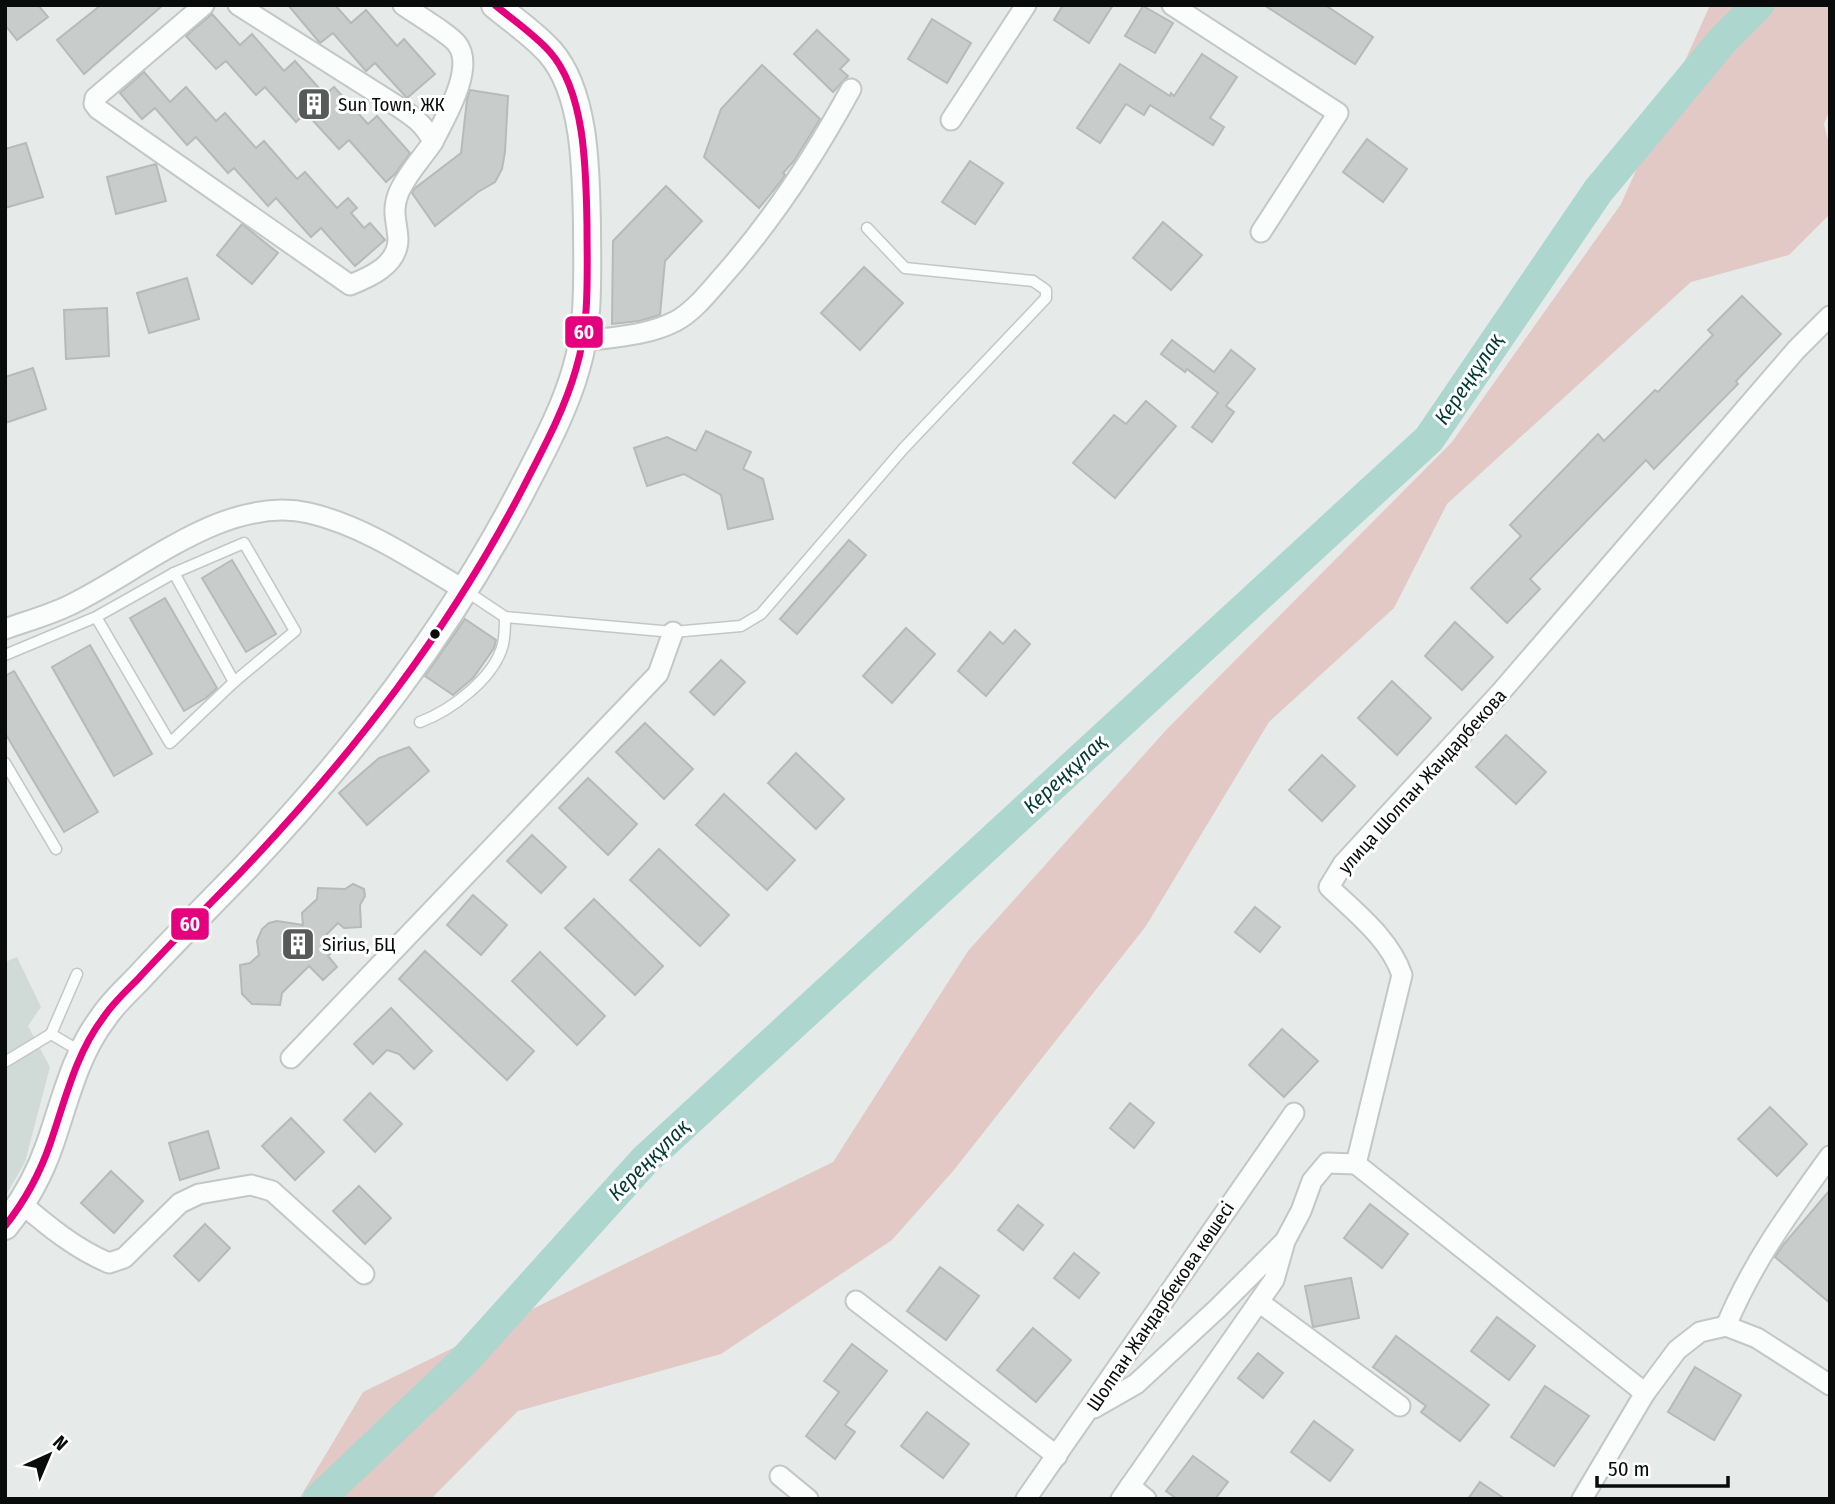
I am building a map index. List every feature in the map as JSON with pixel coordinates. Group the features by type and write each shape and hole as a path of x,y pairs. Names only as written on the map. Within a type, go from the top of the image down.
{"street":[{"path":"204,5 95,98 94,104 350,285 371,277 388,264 398,242 393,214 400,191 433,142 458,88 464,61 457,44 403,5"},
{"path":"238,5 418,120 428,130 433,142"},
{"path":"951,120 1026,5"},
{"path":"1172,5 1338,113 1261,232"},
{"path":"5,1226 22,1205 49,1147 69,1083 102,1018 302,806 419,661 466,591 548,439 577,369 587,309 586,177 580,129 572,93 563,70 551,53 498,6"},
{"path":"583,341 661,328 679,320 701,301 741,256 776,210 851,89"},
{"name":"улица Шолпан Жандарбекова","path":"1356,1164 1402,975 1397,960 1379,937 1329,887 1343,864 1500,693 1796,350 1830,316"},
{"path":"5,629 70,605 197,531 258,511 306,512 340,522 466,591"},
{"path":"291,1058 658,674 673,632"},
{"name":"Шолпан Жандарбекова көшесі","path":"1026,1499 1294,1113"},
{"path":"1726,1326 1742,1287 1773,1235 1830,1156"},
{"path":"1146,1499 1125,1492 1274,1280 1285,1241 1301,1211 1312,1181 1327,1163 1356,1164 1645,1393"},
{"path":"22,1205 92,1256 109,1263 124,1258 180,1203 199,1194 251,1185 272,1191 364,1274"},
{"path":"1090,1410 1136,1384 1285,1241"},
{"path":"856,1301 1056,1456"},
{"path":"1259,1302 1400,1406"},
{"path":"1582,1499 1645,1393 1676,1350 1700,1332 1726,1326 1757,1338 1825,1376"},
{"path":"780,1476 808,1499"}],"lane":[{"path":"466,591 505,617 673,632 741,626 761,614 903,449 1046,298 1046,289 1033,281 905,268 867,228"},
{"path":"5,655 96,617 174,573 244,543 295,631 234,682 170,743 96,617"},
{"path":"174,573 234,682"},
{"path":"420,722 439,715 478,685 490,670 502,647 505,617"},
{"path":"5,763 56,849"},
{"path":"5,1062 51,1034 77,974"},
{"path":"51,1034 83,1053"}],"shaded area":[{"path":"1710,5 1830,5 1830,109 1824,124 1830,148 1830,214 1789,255 1691,282 1447,504 1394,608 1269,722 1146,926 954,1170 892,1240 721,1354 518,1411 431,1499 299,1499 363,1392 833,1162 968,951 1167,729 1452,442 1621,204"},
{"path":"17,957 41,1007 28,1026 50,1067 25,1162 5,1197 5,962"}],"building":[{"path":"5,5 38,5 48,17 17,40 5,25"},
{"path":"101,5 163,5 84,74 57,40"},
{"path":"288,5 335,5 351,23 366,10 397,46 404,39 435,74 407,98 375,63 366,71 333,33 320,43"},
{"path":"1063,5 1113,5 1089,43 1054,20"},
{"path":"1264,5 1325,5 1373,37 1355,64"},
{"path":"1143,6 1173,23 1155,53 1125,36"},
{"name":"Sun Town, ЖК","path":"212,14 240,45 252,34 284,71 295,61 325,95 334,87 368,124 377,116 410,153 395,174 386,182 349,140 339,149 306,113 296,122 265,87 256,95 226,61 216,69 186,36"},
{"path":"932,19 971,43 947,83 908,59"},
{"path":"817,30 849,60 840,69 848,76 833,92 794,54"},
{"path":"1202,54 1237,77 1210,118 1224,127 1213,145 1150,105 1144,115 1126,104 1100,143 1077,128 1120,64 1174,96"},
{"path":"762,65 820,119 794,161 783,173 785,175 782,180 759,208 704,157 721,109"},
{"path":"144,72 170,102 186,87 216,121 225,113 256,148 264,141 297,179 305,172 337,208 348,198 357,208 351,213 364,228 370,223 385,240 355,266 321,228 311,237 276,198 268,206 234,168 228,173 196,137 187,145 155,108 142,119 120,93"},
{"path":"470,90 508,96 502,169 495,182 435,226 412,193 461,153"},
{"path":"1367,139 1407,169 1383,202 1343,172"},
{"path":"26,143 43,197 5,208 5,149"},
{"path":"970,161 1003,183 975,224 942,202"},
{"path":"156,164 166,201 116,214 107,177"},
{"path":"666,186 702,221 665,261 660,315 612,324 613,241"},
{"path":"1163,222 1202,255 1171,290 1133,258"},
{"path":"242,224 278,253 252,284 217,255"},
{"path":"864,267 903,303 860,350 821,313"},
{"path":"187,278 199,319 149,333 137,293"},
{"path":"1742,296 1781,334 1736,381 1738,384 1654,469 1646,460 1530,579 1540,589 1507,623 1471,588 1521,536 1510,525 1598,434 1604,441 1655,390 1658,392 1713,335 1708,330"},
{"path":"107,308 109,356 66,359 64,310"},
{"path":"1172,340 1214,372 1231,350 1255,369 1226,406 1234,412 1212,442 1192,427 1218,393 1187,369 1185,372 1161,354"},
{"path":"33,368 46,409 5,423 5,377"},
{"path":"1146,401 1176,426 1115,498 1073,463 1114,415 1126,424"},
{"path":"706,431 751,452 743,469 763,479 773,519 728,529 721,495 684,474 647,486 634,448 667,437 696,451"},
{"path":"849,540 866,555 797,634 780,619"},
{"path":"232,560 276,634 246,652 202,578"},
{"path":"165,598 217,688 184,711 130,618"},
{"path":"465,619 496,640 494,648 473,678 453,695 425,676"},
{"path":"1455,622 1493,657 1462,690 1425,656"},
{"path":"906,628 935,654 892,703 863,676"},
{"path":"1015,630 1030,644 986,696 958,671 990,632 1003,644"},
{"path":"90,645 152,754 114,776 52,667"},
{"path":"721,660 745,682 714,715 690,692"},
{"path":"14,671 98,812 64,832 5,733 5,676"},
{"path":"1392,681 1431,718 1397,755 1358,718"},
{"path":"645,723 693,769 664,799 616,752"},
{"path":"1506,735 1546,772 1516,804 1476,767"},
{"path":"409,747 429,771 367,825 339,793 379,758"},
{"path":"796,753 844,799 816,829 768,783"},
{"path":"1322,755 1355,786 1322,821 1289,790"},
{"path":"588,778 637,824 608,855 559,808"},
{"path":"724,794 795,860 767,890 696,825"},
{"path":"532,835 566,867 541,893 507,861"},
{"path":"659,849 729,915 700,946 630,880"},
{"name":"Sirius, БЦ","path":"353,884 364,889 365,896 360,905 361,927 344,928 338,923 323,938 334,950 328,956 337,967 323,980 309,966 282,993 280,1005 252,1004 242,994 240,965 250,963 259,955 257,941 262,929 277,921 303,925 302,913 317,899 318,888 345,889"},
{"path":"473,895 507,925 481,955 447,925"},
{"path":"594,899 663,966 635,995 565,928"},
{"path":"1255,907 1280,927 1260,952 1235,932"},
{"path":"425,951 534,1051 507,1080 399,979"},
{"path":"540,952 605,1016 577,1045 512,981"},
{"path":"391,1008 432,1051 414,1069 399,1054 387,1050 373,1064 354,1044"},
{"path":"1282,1029 1318,1061 1284,1097 1249,1065"},
{"path":"370,1093 402,1124 375,1152 344,1120"},
{"path":"1130,1103 1154,1123 1134,1148 1110,1128"},
{"path":"1770,1107 1807,1144 1777,1176 1738,1139"},
{"path":"291,1118 324,1152 295,1180 262,1146"},
{"path":"208,1131 219,1168 180,1180 169,1143"},
{"path":"111,1171 143,1201 114,1233 81,1203"},
{"path":"359,1186 391,1218 365,1244 333,1211"},
{"path":"1830,1190 1830,1303 1775,1257"},
{"path":"1370,1204 1408,1234 1382,1268 1344,1238"},
{"path":"1018,1205 1043,1225 1023,1250 998,1230"},
{"path":"205,1224 230,1248 199,1281 174,1256"},
{"path":"1074,1253 1099,1273 1079,1298 1054,1278"},
{"path":"940,1267 979,1296 946,1340 907,1311"},
{"path":"1351,1278 1359,1318 1313,1327 1305,1286"},
{"path":"1497,1317 1535,1346 1509,1380 1471,1351"},
{"path":"1033,1328 1071,1360 1036,1402 997,1370"},
{"path":"1396,1336 1489,1405 1460,1441 1421,1412 1426,1406 1373,1367"},
{"path":"852,1344 887,1371 845,1425 855,1432 835,1459 806,1436 839,1392 824,1381"},
{"path":"1258,1353 1283,1373 1263,1398 1238,1378"},
{"path":"1695,1367 1741,1395 1714,1440 1668,1412"},
{"path":"1545,1386 1589,1416 1554,1466 1511,1437"},
{"path":"927,1412 969,1444 943,1478 901,1446"},
{"path":"1314,1421 1353,1450 1330,1481 1291,1452"},
{"path":"1193,1456 1228,1482 1215,1499 1177,1499 1166,1491"},
{"path":"1480,1482 1505,1499 1468,1499"}],"waterway":[{"name":"Кереңқұлақ","path":"319,1499 463,1362 645,1160 1429,439 1598,191 1722,41 1758,5"}],"transit line":[{"name":"60","path":"5,1226 25,1197 41,1166 72,1079 93,1032 119,998 242,871 323,782 396,689 431,641 494,541 538,459 565,400 584,334 587,298 587,204 582,134 571,89 562,69 544,45 495,5"}],"place":[{"name":"Sun Town, ЖК","path":"314,104"},
{"name":"Sirius, БЦ","path":"298,944"}]}
